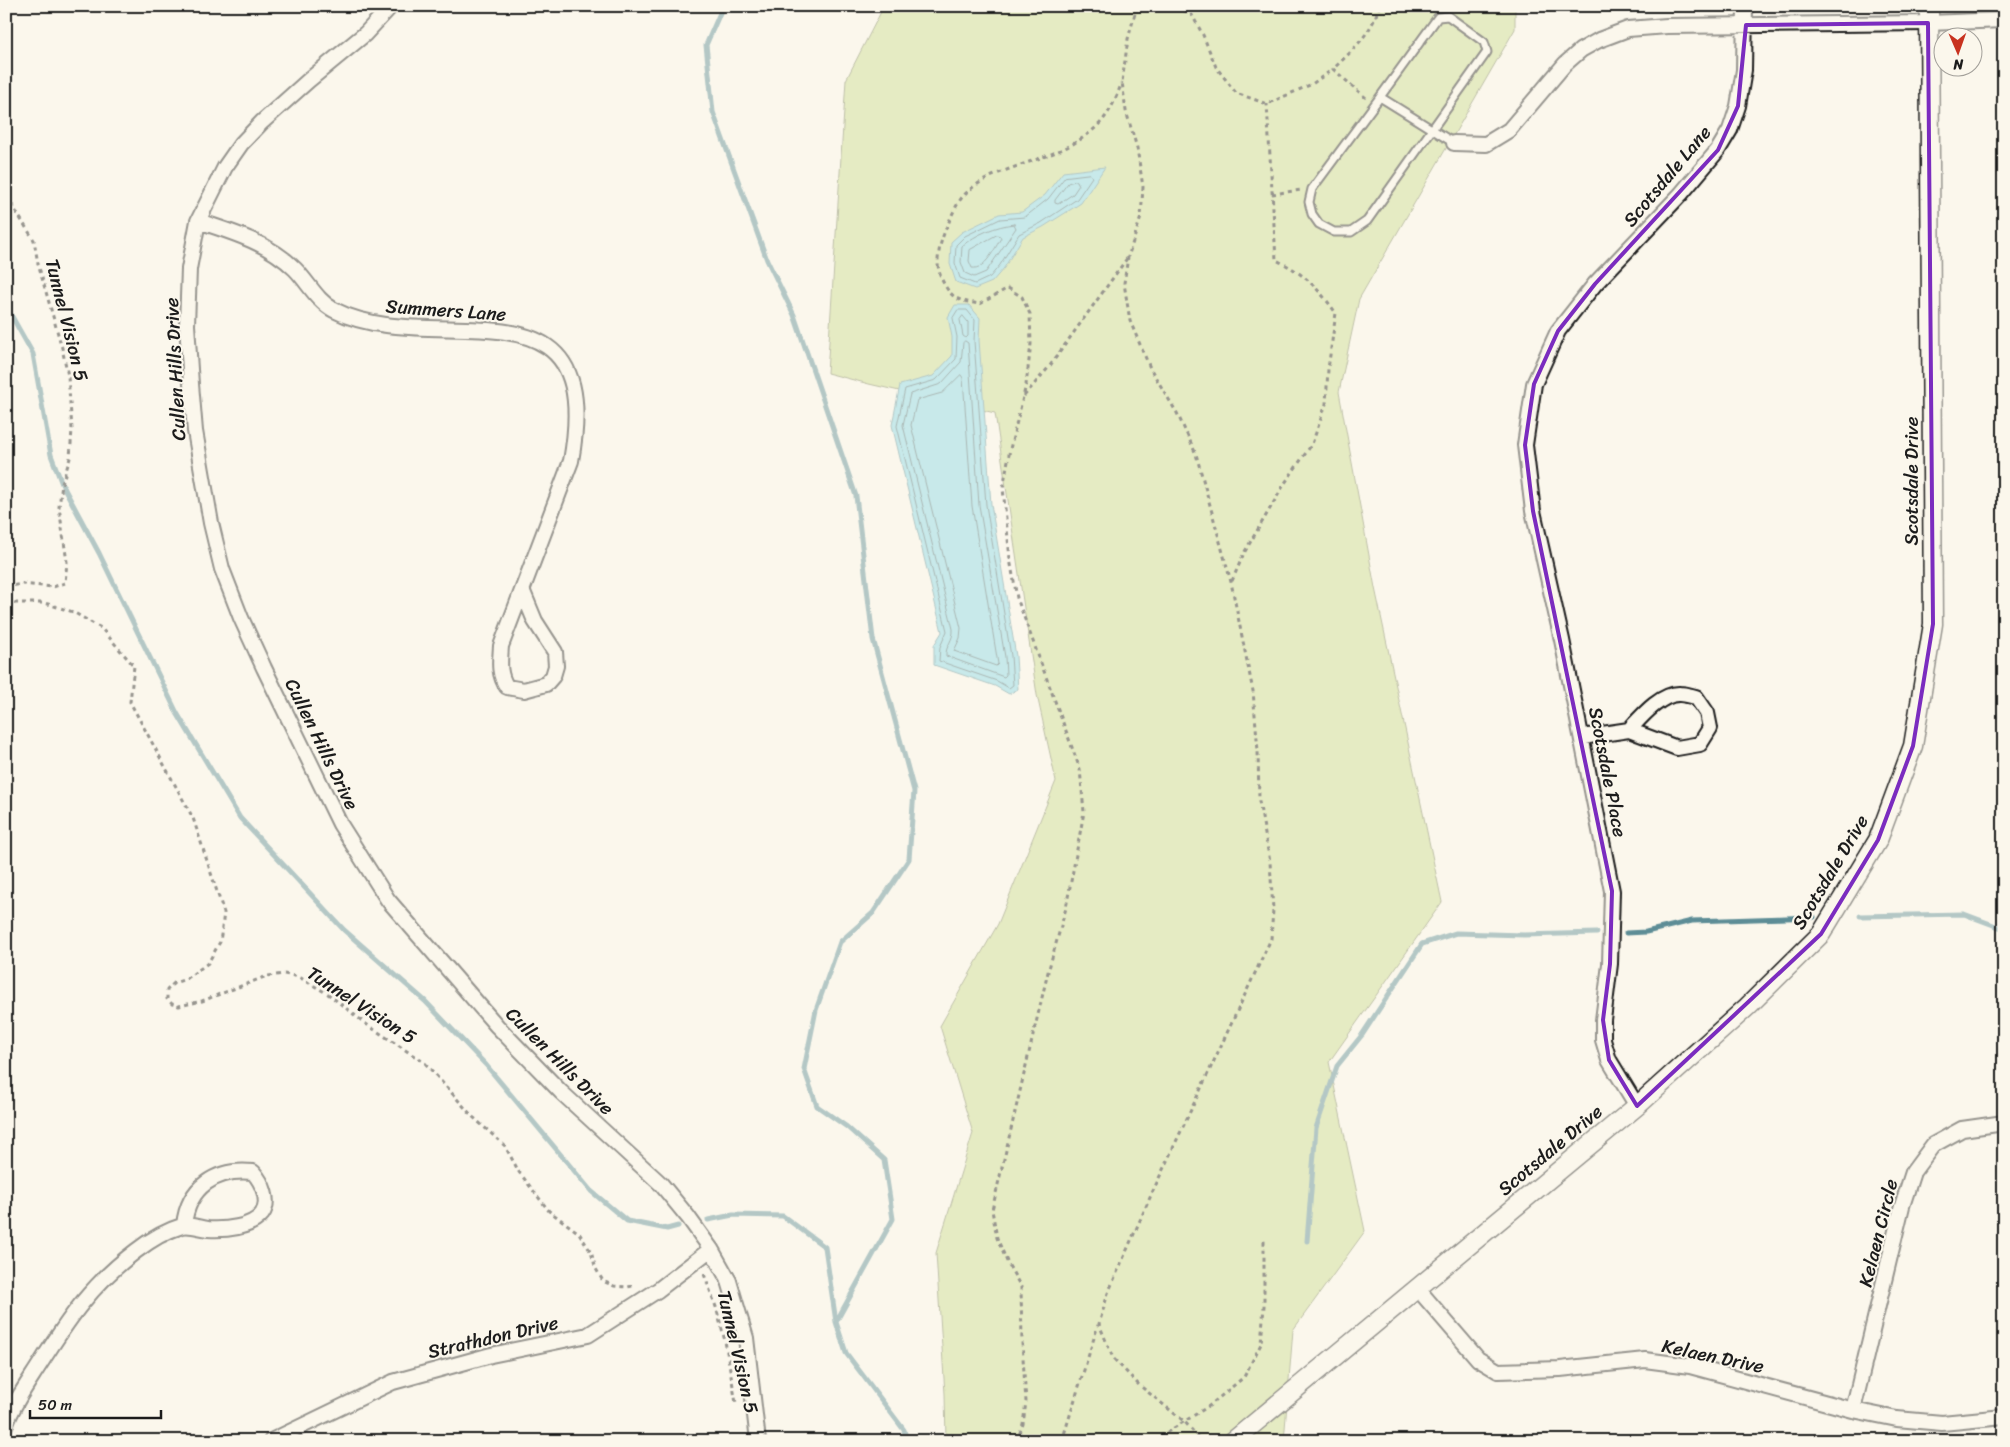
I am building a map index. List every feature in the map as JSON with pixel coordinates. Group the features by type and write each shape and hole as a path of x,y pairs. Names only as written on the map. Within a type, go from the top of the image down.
{"street":[{"name":"Cullen Hills Drive","path":"391,6 365,34 302,86 262,122 242,144 225,167 198,220 189,269 187,325 195,431 210,523 222,569 241,618 340,824 388,900 497,1026 561,1092 661,1184 711,1249 729,1281 746,1338 758,1441"},
{"name":"Scotsdale Lane","path":"1526,441 1534,384 1558,331 1595,284 1681,194 1718,150 1730,130 1742,88 1746,25 1745,6"},
{"path":"1454,143 1486,144 1508,130 1565,64 1581,50 1598,40 1628,29 1929,15 2004,20"},
{"name":"Scotsdale Drive","path":"1233,1441 1637,1106 1747,1007 1822,934 1878,840 1914,746 1932,624 1929,15"},
{"name":"Summers Lane","path":"198,220 242,235 272,251 295,269 312,290 332,309 355,319 379,325 506,331 535,340 556,354 574,385 577,410 576,435 571,461 501,646 499,664 502,678 507,686 524,690 546,684 553,676 556,666 555,652 535,622 522,592"},
{"name":"Scotsdale Place","path":"1526,441 1533,511 1582,737 1612,892 1610,964 1603,1020 1604,1040 1609,1060 1637,1106"},
{"path":"1582,737 1630,730 1677,748 1700,744 1710,728 1707,713 1696,697 1679,693 1661,700 1644,713 1630,730"},
{"name":"Kelaen Circle","path":"1853,1410 1902,1206 1913,1172 1933,1145 1962,1129 2004,1123"},
{"path":"6,1424 28,1383 80,1304 112,1270 152,1239 184,1225 210,1229 238,1227 251,1223 262,1213 265,1203 261,1182 253,1172 238,1170 222,1173 196,1192 186,1210 184,1225"},
{"name":"Strathdon Drive","path":"271,1441 393,1382 491,1355 588,1335 658,1290 711,1249"},
{"name":"Kelaen Drive","path":"1417,1288 1478,1360 1498,1371 1560,1369 1645,1360 1690,1366 1853,1410 1898,1419 1942,1423 2004,1417"}],"lane":[{"path":"1448,16 1484,42 1487,52 1367,221 1351,232 1334,232 1319,224 1312,214 1309,202 1312,189 1380,97 1438,18 1448,16"},
{"path":"1380,97 1454,143"}],"path":[{"path":"1017,1441 1023,1424 1026,1402 1021,1287 1008,1264 997,1238 992,1210 1048,972 1066,908 1084,812 1080,769 1017,598 1010,559 1002,488 1023,397 1031,344 1030,314 1022,296 1008,288 980,304 957,298 945,286 937,267 939,243 950,217 964,195 981,182 1048,156 1080,140 1103,122 1113,107 1122,82 1128,39 1137,6"},
{"path":"1168,6 1191,13"},
{"path":"1187,6 1203,35 1216,67 1236,93 1267,104 1312,84 1333,69 1361,42 1379,6"},
{"path":"1333,69 1347,84 1374,104"},
{"path":"1062,1441 1108,1293 1152,1193 1271,939 1273,910 1270,862 1260,801 1253,691 1232,582 1196,454 1177,413 1150,368 1130,321 1124,283 1128,256 1140,217 1143,187 1137,148 1126,111 1122,82"},
{"path":"1232,582 1244,553 1285,483 1312,444 1326,404 1328,369 1336,313 1310,280 1276,260 1267,104"},
{"name":"Tunnel Vision 5","path":"6,189 15,210 34,240 38,264 64,357 70,394 72,429 70,458 62,484 59,507 66,562 65,583 52,587 22,584 6,587"},
{"path":"1272,194 1312,189"},
{"path":"1023,397 1049,367 1128,256"},
{"name":"Tunnel Vision 5","path":"6,603 45,602 73,612 100,628 134,666 130,702 193,818 224,913 220,942 208,963 186,979 174,983 167,990 167,999 172,1004 179,1006 202,1001 267,976 284,974 299,977 328,994 366,1024 425,1063 473,1117 505,1146 519,1172 549,1211 580,1233 603,1281 614,1286 628,1287 641,1284"},
{"path":"1152,1441 1208,1406 1244,1377 1261,1344 1264,1306 1264,1240"},
{"name":"Tunnel Vision 5","path":"702,1270 716,1307 723,1333 737,1406"},
{"path":"1099,1324 1113,1358 1139,1385 1185,1422 1201,1441"}],"highlighted area":[{"path":"1928,23 1933,624 1913,746 1878,840 1821,934 1637,1106 1609,1060 1603,1020 1610,964 1612,891 1533,511 1525,445 1534,384 1558,331 1595,284 1718,150 1738,106 1746,25"}],"green space":[{"path":"884,6 1515,6 1515,29 1359,299 1339,392 1375,588 1442,902 1329,1062 1365,1231 1293,1330 1284,1441 946,1441 936,1253 973,1133 940,1026 998,924 1056,781 1037,695 995,413 827,373 846,80"}],"water":[{"path":"1105,167 1081,203 1023,237 1004,268 992,282 975,289 956,282 950,264 951,242 962,232 999,214 1022,212 1045,195 1063,172"},
{"path":"955,305 969,305 980,318 979,340 991,504 1016,656 1018,689 1009,694 995,686 934,665 934,645 942,632 892,425 900,385 933,376 952,356 952,337 948,317"}],"waterway":[{"path":"723,6 706,45 713,112 767,260 794,315 856,496 873,639 914,791 909,859 873,913 840,942 816,1010 804,1069 817,1106 847,1127 884,1160 893,1219 836,1322 846,1353 904,1430 907,1441"},
{"path":"6,306 33,354 51,455 62,484 99,553 177,713 240,818 344,930 425,1001 486,1065 591,1191 627,1221 667,1229 678,1226"},
{"path":"1860,916 1964,914 2004,929"},
{"path":"1626,933 1646,932 1692,921 1814,917"},
{"path":"1307,1241 1316,1128 1337,1066 1362,1035 1422,944 1456,933 1524,935 1597,933"},
{"path":"708,1220 733,1215 783,1216 825,1247 836,1322"}]}
